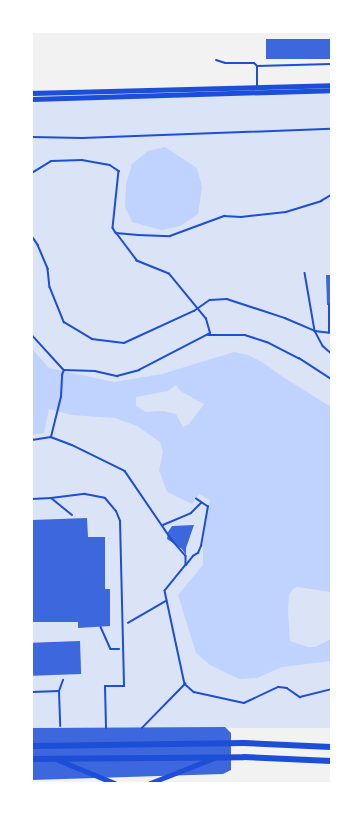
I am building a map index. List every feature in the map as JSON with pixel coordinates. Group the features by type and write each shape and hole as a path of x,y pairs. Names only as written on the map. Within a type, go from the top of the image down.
{"main road":[{"path":"32,746 244,743 331,746"},
{"path":"32,759 217,757 331,761"}],"street":[{"path":"32,93 331,85"},
{"path":"32,99 331,90"},
{"path":"150,783 217,757"},
{"path":"55,758 114,783"}],"lane":[{"path":"216,60 225,63 254,63 257,66 331,64"},
{"path":"257,66 257,86"},
{"path":"32,498 51,498 85,494 105,498 116,511 120,521 124,686 105,686 106,728"},
{"path":"51,498 72,515"},
{"path":"60,726 59,691 64,680"},
{"path":"32,692 59,691"}],"path":[{"path":"32,137 82,138 331,128"},
{"path":"32,173 51,161 82,160 110,165 118,171 113,228 137,261 169,274 206,318 210,333 139,370 117,376 95,371 64,370 32,335"},
{"path":"116,233 170,236 224,216 241,217 286,212 322,201 331,195"},
{"path":"32,236 38,245 48,269 50,287 64,322 92,339 124,343 198,308 210,300 228,299 263,310 315,331 330,333 329,305"},
{"path":"305,273 315,331 323,346 331,353"},
{"path":"206,335 245,335 267,342 299,358 331,379"},
{"path":"51,437 61,397 62,375 64,370"},
{"path":"32,440 51,437 72,445 125,471 172,540 186,556 186,565"},
{"path":"196,499 208,507 201,546 198,553 165,591 185,684 194,692 244,702 279,687 287,688 300,697 331,689"},
{"path":"163,525 191,512 201,503"},
{"path":"123,626 166,601"},
{"path":"101,627 111,649 123,649"},
{"path":"142,728 185,684"}],"shaded area":[{"path":"32,90 331,90 331,728 32,728"}],"water":[{"path":"165,147 197,168 202,187 198,214 180,226 162,230 132,222 125,207 126,184 132,164 148,151"},
{"path":"32,349 49,368 114,382 162,374 234,352 248,355 262,362 331,407 331,592 297,587 293,589 289,595 288,611 290,641 308,647 315,647 331,639 331,661 282,667 257,678 239,679 210,665 196,653 178,595 203,565 203,543 210,500 199,494 192,504 167,492 159,470 163,452 160,442 137,426 115,418 71,415 49,409 44,433 32,435","holes":["176,385 180,391 204,404 189,424 183,427 176,414 163,411 146,412 136,406 136,397 168,391"]}],"building":[{"path":"266,39 331,39 331,59 266,59"},
{"path":"326,275 331,275 331,305 327,305"},
{"path":"87,518 88,537 105,537 105,589 110,589 110,626 78,628 78,622 32,622 32,520"},
{"path":"194,525 186,548 186,555 182,549 167,539 168,532 172,526"},
{"path":"80,641 81,674 33,676 32,643"},
{"path":"225,727 231,733 231,770 223,774 32,780 32,728"}]}
